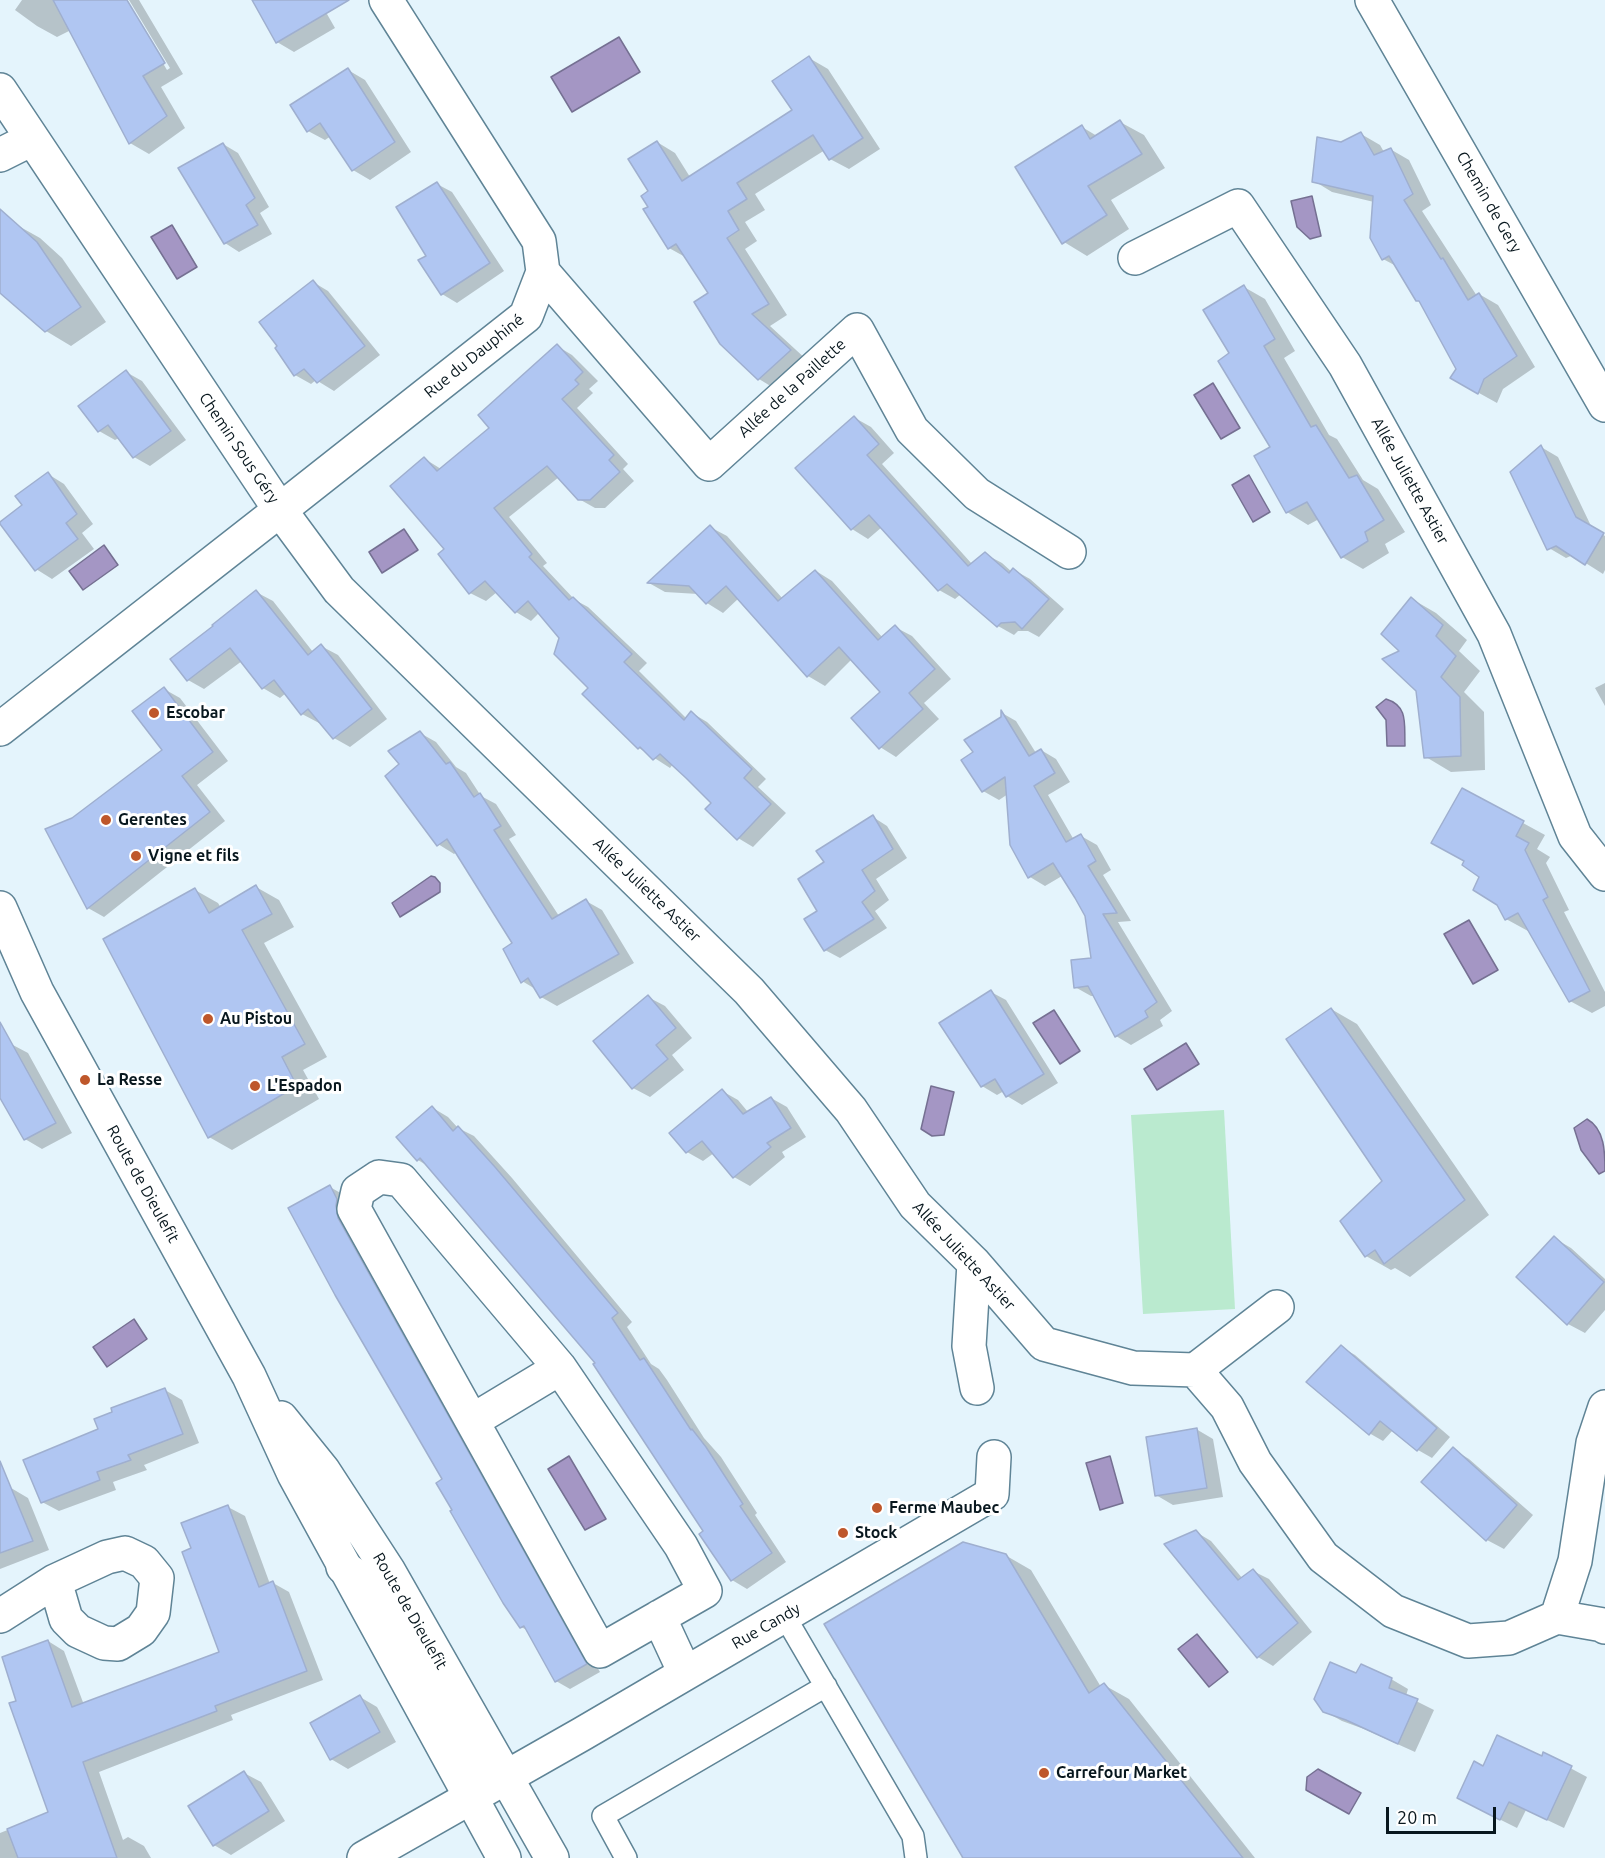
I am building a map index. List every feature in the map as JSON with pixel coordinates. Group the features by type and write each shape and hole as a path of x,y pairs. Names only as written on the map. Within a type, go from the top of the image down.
{"street":[{"path":"386,0 538,241 543,272"},
{"name":"Chemin de Gery","path":"1372,0 1605,405"},
{"name":"Chemin Sous Géry","path":"0,90 280,510 0,729"},
{"path":"0,155 32,139"},
{"name":"Allée Juliette Astier","path":"1135,258 1238,206 1345,364 1494,634 1575,836 1605,874"},
{"name":"Rue du Dauphiné","path":"280,510 526,316 543,272"},
{"name":"Allée de la Paillette","path":"543,272 709,464 857,330 912,430 977,494 1069,552"},
{"name":"Allée Juliette Astier","path":"280,510 339,590 749,991 851,1110 915,1205 974,1263 1044,1344 1133,1368 1195,1370"},
{"name":"Route de Dieulefit","path":"0,908 37,992 249,1376 294,1474 343,1567 505,1858"},
{"name":"Route de Dieulefit","path":"0,945 37,992"},
{"path":"379,1177 401,1180 560,1368 681,1546 705,1591 600,1651 354,1209 358,1191 379,1177"},
{"path":"974,1263 969,1346 977,1388"},
{"path":"1277,1307 1195,1370 1227,1407 1255,1462 1323,1557 1394,1611 1468,1641 1509,1638 1557,1617 1605,1627"},
{"path":"472,1420 560,1368"},
{"name":"Route de Dieulefit","path":"249,1376 323,1470 388,1570 552,1858"},
{"path":"1557,1617 1575,1561 1593,1443 1605,1407"},
{"name":"Rue Candy","path":"364,1858 992,1494 994,1457"},
{"path":"343,1567 375,1588 451,1726 474,1756 506,1777 503,1817 505,1858"},
{"path":"0,1616 55,1581"},
{"path":"659,1617 686,1673"}],"lane":[{"path":"784,1615 913,1836 916,1858"},
{"path":"626,1858 603,1816 826,1686"}],"green space":[{"path":"1224,1110 1235,1309 1143,1314 1131,1115"}],"shaded area":[{"path":"619,37 640,72 572,112 551,77"},
{"path":"1312,196 1321,236 1310,239 1297,227 1291,201"},
{"path":"172,225 197,267 177,279 151,237"},
{"path":"1213,383 1240,428 1221,439 1194,395"},
{"path":"1249,475 1270,512 1253,522 1232,485"},
{"path":"404,529 418,550 382,573 369,552"},
{"path":"104,545 118,565 83,590 69,571"},
{"path":"1386,699 1399,706 1402,711 1405,724 1405,746 1387,746 1386,720 1376,707"},
{"path":"431,876 440,883 440,892 400,917 392,903"},
{"path":"1469,920 1498,970 1473,984 1444,934"},
{"path":"1054,1010 1080,1051 1060,1064 1033,1023"},
{"path":"1186,1043 1199,1064 1157,1090 1144,1069"},
{"path":"931,1086 954,1092 944,1135 932,1136 921,1129"},
{"path":"1587,1119 1593,1123 1603,1142 1605,1171 1599,1174 1581,1150 1574,1128"},
{"path":"134,1319 147,1339 107,1367 93,1347"},
{"path":"569,1456 606,1519 585,1530 548,1469"},
{"path":"1110,1456 1123,1503 1100,1510 1086,1463"},
{"path":"1197,1634 1228,1672 1209,1687 1178,1649"},
{"path":"1318,1769 1361,1793 1349,1814 1306,1790 1307,1777"}],"building":[{"path":"53,0 127,0 165,63 143,76 167,116 129,144"},
{"path":"252,0 349,0 276,43"},
{"path":"809,56 863,138 829,160 813,135 737,183 747,199 728,211 739,230 727,238 769,304 752,314 791,350 758,380 720,344 694,302 708,293 676,244 668,249 643,209 648,207 641,196 648,191 628,159 657,141 682,181 792,110 772,81"},
{"path":"348,68 395,142 352,171 320,123 307,132 290,105"},
{"path":"1120,120 1142,154 1088,186 1107,215 1062,244 1015,167 1082,125 1090,139"},
{"path":"1361,132 1374,155 1391,148 1413,194 1404,200 1468,300 1479,293 1517,356 1484,379 1478,394 1450,378 1456,369 1419,301 1416,301 1389,256 1382,260 1370,238 1373,196 1312,182 1317,137 1341,142"},
{"path":"223,143 255,198 246,205 258,225 224,244 178,168"},
{"path":"437,182 490,263 441,295 418,260 426,256 396,207"},
{"path":"0,209 37,242 81,307 45,332 0,293"},
{"path":"313,280 365,346 317,383 304,369 294,376 275,348 277,346 259,322"},
{"path":"1244,285 1275,339 1264,346 1311,427 1316,425 1349,478 1357,475 1384,520 1365,532 1368,541 1341,558 1307,502 1286,513 1254,456 1270,447 1218,361 1229,353 1203,310"},
{"path":"557,344 583,372 575,380 579,384 562,399 614,455 609,460 620,472 590,500 578,500 547,466 494,508 532,554 529,557 569,600 573,597 632,654 624,662 684,720 691,711 752,769 744,778 771,804 737,840 705,809 711,803 686,778 660,754 653,760 640,747 638,749 582,694 588,688 554,654 559,638 528,601 515,613 485,581 469,594 438,554 444,549 390,486 424,457 437,471 489,428 478,415"},
{"path":"126,370 171,431 133,458 108,425 98,432 78,406"},
{"path":"854,416 879,444 867,455 968,566 985,552 1009,573 1013,568 1049,599 1022,629 1015,622 1001,623 997,627 947,584 938,591 869,515 851,530 795,468"},
{"path":"1541,445 1576,517 1604,533 1585,565 1556,546 1547,550 1510,472"},
{"path":"48,472 77,514 66,523 78,539 35,571 0,522 22,505 15,496"},
{"path":"710,525 778,601 815,570 878,640 895,625 935,669 909,693 923,709 879,749 851,718 880,692 839,647 807,677 726,586 706,604 689,586 647,583"},
{"path":"256,590 308,655 321,644 372,709 333,739 308,709 301,715 274,680 262,689 230,648 187,681 170,659"},
{"path":"1411,597 1443,625 1436,636 1456,656 1441,677 1460,697 1461,756 1424,758 1416,691 1382,659 1399,651 1381,634"},
{"path":"164,687 213,752 182,776 210,812 87,909 45,829 72,818 162,750 132,711"},
{"path":"1001,710 1029,756 1041,749 1055,773 1034,786 1066,842 1081,834 1096,861 1088,866 1117,913 1103,914 1157,1002 1145,1011 1148,1017 1115,1037 1088,986 1074,988 1071,960 1091,958 1085,916 1075,898 1053,863 1028,878 1010,845 1005,777 982,792 961,760 973,752 964,740 1001,717"},
{"path":"420,731 446,764 450,762 474,797 480,793 501,826 494,830 552,919 586,899 619,954 540,998 528,978 521,983 503,949 512,943 447,839 437,846 385,776 399,764 388,751"},
{"path":"1462,788 1524,821 1516,836 1529,843 1525,850 1548,897 1543,900 1590,991 1569,1002 1518,913 1505,920 1497,905 1473,890 1479,877 1462,865 1464,861 1431,843"},
{"path":"873,815 893,849 862,870 875,891 862,902 874,919 824,951 804,919 817,911 798,879 824,862 816,851"},
{"path":"256,885 272,914 242,930 305,1044 282,1057 297,1086 208,1138 103,939 195,888 209,913"},
{"path":"991,990 1044,1074 1006,1097 995,1079 981,1087 939,1023"},
{"path":"648,995 676,1028 656,1045 668,1059 632,1089 593,1041"},
{"path":"1331,1008 1465,1200 1384,1264 1375,1250 1365,1257 1340,1221 1382,1181 1286,1039"},
{"path":"0,1022 56,1123 24,1140 0,1098"},
{"path":"722,1089 743,1114 771,1097 791,1128 767,1143 771,1147 733,1178 702,1141 686,1153 669,1133"},
{"path":"432,1106 453,1131 458,1126 495,1167 618,1313 612,1318 640,1360 644,1358 691,1430 706,1447 743,1504 740,1506 772,1553 731,1581 699,1534 703,1531 593,1364 595,1363 420,1158 417,1161 396,1137"},
{"path":"330,1185 337,1199 338,1218 587,1664 555,1682 524,1626 520,1628 503,1603 450,1511 452,1510 436,1483 442,1479 335,1295 288,1208"},
{"path":"1554,1236 1604,1282 1567,1325 1516,1277"},
{"path":"1341,1345 1437,1428 1417,1451 1380,1421 1369,1435 1306,1382"},
{"path":"165,1388 183,1434 128,1455 131,1460 97,1472 100,1480 41,1503 23,1460 98,1429 94,1419 112,1412 111,1408"},
{"path":"1197,1428 1207,1488 1155,1496 1146,1437"},
{"path":"1453,1447 1517,1505 1486,1541 1421,1482"},
{"path":"0,1461 33,1541 0,1553"},
{"path":"228,1505 259,1587 273,1581 307,1671 215,1706 217,1711 83,1762 117,1858 18,1858 7,1829 48,1812 9,1703 16,1701 2,1657 48,1640 72,1707 219,1652 182,1552 191,1548 181,1523"},
{"path":"1196,1530 1238,1580 1253,1569 1298,1623 1257,1658 1164,1544"},
{"name":"Carrefour Market","path":"963,1542 1006,1554 1089,1693 1104,1683 1243,1858 963,1858 824,1624"},
{"path":"1330,1662 1356,1673 1361,1664 1392,1678 1389,1688 1418,1699 1398,1744 1323,1712 1314,1699"},
{"path":"360,1695 380,1732 330,1760 310,1723"},
{"path":"1497,1735 1542,1756 1543,1752 1572,1766 1547,1820 1509,1802 1500,1820 1457,1798 1474,1761 1483,1766"},
{"path":"244,1771 269,1811 213,1846 188,1806"}],"place":[{"name":"Escobar","path":"154,713"},
{"name":"Gerentes","path":"106,820"},
{"name":"Vigne et fils","path":"136,856"},
{"name":"Au Pistou","path":"208,1019"},
{"name":"La Resse","path":"85,1080"},
{"name":"L'Espadon","path":"255,1086"},
{"name":"Ferme Maubec","path":"877,1508"},
{"name":"Stock","path":"843,1533"},
{"name":"Carrefour Market","path":"1044,1773"}]}
